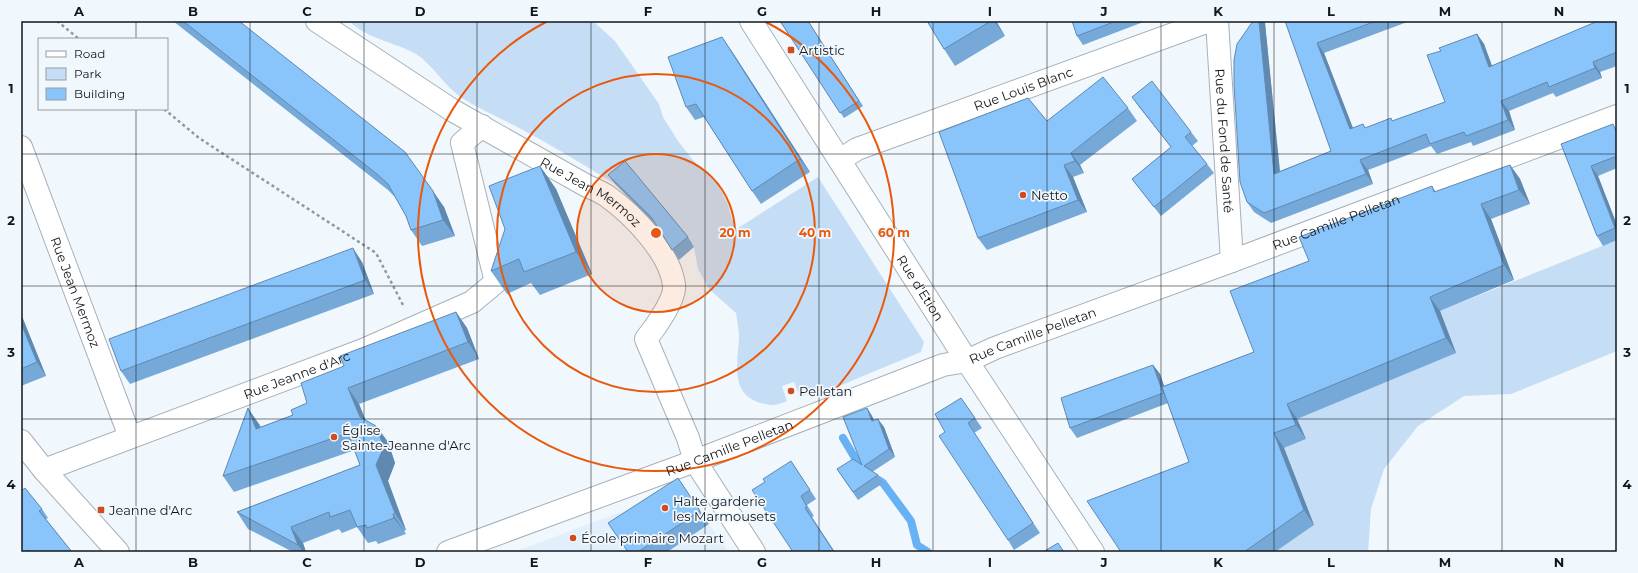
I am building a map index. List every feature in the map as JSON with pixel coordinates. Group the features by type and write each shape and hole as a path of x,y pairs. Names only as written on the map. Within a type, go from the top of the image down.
{"street":[{"name":"Rue Jean Mermoz","path":"317,21 452,110 587,186 606,195 633,217 666,259 675,286 664,315 646,339 688,438 695,461"},
{"name":"Rue d'Etion","path":"751,21 821,134 840,160 967,361 1093,552"},
{"name":"Rue Louis Blanc","path":"840,160 864,146 1209,21"},
{"name":"Rue du Fond de Santé","path":"1217,21 1232,261"},
{"name":"Rue Camille Pelletan","path":"448,552 695,461 943,365 967,361 995,348 1232,261 1617,116"},
{"name":"Rue Jeanne d'Arc","path":"44,470 363,350 472,302 496,282 462,143 482,126"},
{"name":"Rue Jean Mermoz","path":"21,147 130,437"},
{"path":"21,441 44,470 118,552"},
{"path":"695,461 754,552"}],"path":[{"path":"57,21 78,38"},
{"path":"165,110 199,138 376,253 414,327"}],"shaded area":[{"name":"Halte garderie les Marmousets","path":"685,488 728,552 514,552"}],"green space":[{"path":"349,21 593,21 615,41 659,104 663,117 678,141 692,159 718,185 728,205 735,230 818,177 924,342 921,352 832,389 800,396 794,382 782,386 787,401 780,404 768,405 751,399 740,385 738,376 737,366 739,337 736,313 709,289 698,269 694,247 631,170 615,184 545,142 462,98 416,54 364,32"},
{"path":"1617,240 1617,351 1511,394 1464,396 1418,426 1384,469 1371,509 1368,552 1275,552 1314,525 1284,448 1306,439 1297,419 1440,311"}],"building":[{"path":"183,21 239,21 405,152 433,191 443,220 411,230 406,216 388,184"},
{"path":"780,21 808,21 859,101 840,113"},
{"path":"927,21 991,21 944,49"},
{"path":"1072,21 1116,21 1077,36"},
{"path":"1253,21 1259,21 1274,174 1331,151 1285,21 1376,21 1317,43 1350,129 1363,124 1365,128 1391,118 1392,121 1445,102 1427,55 1441,51 1439,48 1477,34 1489,67 1598,21 1617,21 1617,52 1593,62 1595,68 1549,87 1547,82 1501,101 1508,120 1466,136 1464,132 1430,144 1426,134 1360,160 1366,174 1264,213 1247,202 1240,182 1234,84 1234,60 1237,44"},
{"path":"722,37 800,159 752,191 696,104 686,107 668,57"},
{"name":"Netto","path":"1103,77 1128,108 1071,153 1075,161 1064,165 1078,200 978,238 939,132 1028,98 1047,121"},
{"path":"1152,81 1191,132 1185,137 1207,164 1154,207 1132,179 1171,147 1132,97"},
{"path":"1613,124 1617,133 1617,156 1591,166 1615,228 1597,236 1561,144"},
{"path":"625,161 688,237 672,250 651,217 608,175"},
{"path":"1510,165 1519,190 1481,204 1504,265 1430,297 1446,338 1287,404 1296,425 1274,433 1304,510 1244,552 1121,552 1087,501 1189,462 1162,387 1254,352 1230,291 1309,261 1299,237 1432,186 1434,192"},
{"path":"540,166 576,252 524,272 519,259 491,271 505,229 489,186"},
{"path":"353,248 365,280 121,371 109,339"},
{"path":"456,312 468,342 348,388 360,417 376,426 384,447 376,465 395,513 393,514 394,518 367,528 366,525 357,527 350,510 330,517 329,512 291,527 298,545 237,512 360,465 348,433 223,476 248,408 256,429 293,415 291,410 307,403 301,383 344,366 340,356"},
{"path":"21,323 37,362 21,369"},
{"path":"1153,365 1163,393 1070,428 1061,398"},
{"path":"961,398 975,418 968,423 1033,523 1008,540 939,436 945,432 935,414"},
{"path":"867,408 872,421 878,419 889,449 864,466 878,475 853,492 837,469 853,459 862,465 843,417"},
{"path":"791,461 810,490 801,496 807,507 805,508 834,552 793,552 752,490 765,482 763,479"},
{"path":"678,478 700,511 638,552 628,552 608,523"},
{"path":"25,488 42,509 39,511 72,552 30,552 28,550 26,552 21,552 21,491"},
{"path":"1058,543 1064,552 1043,552"}],"waterway":[{"path":"843,438 861,468"},
{"path":"875,478 883,483 911,521 917,545 928,552"}],"place":[{"name":"Artistic","path":"791,50"},
{"name":"Netto","path":"1023,195"},
{"name":"Pelletan","path":"791,391"},
{"name":"Église Sainte-Jeanne d'Arc","path":"334,437"},
{"name":"Halte garderie les Marmousets","path":"665,508"},
{"name":"Jeanne d'Arc","path":"101,510"},
{"name":"École primaire Mozart","path":"573,538"}]}
